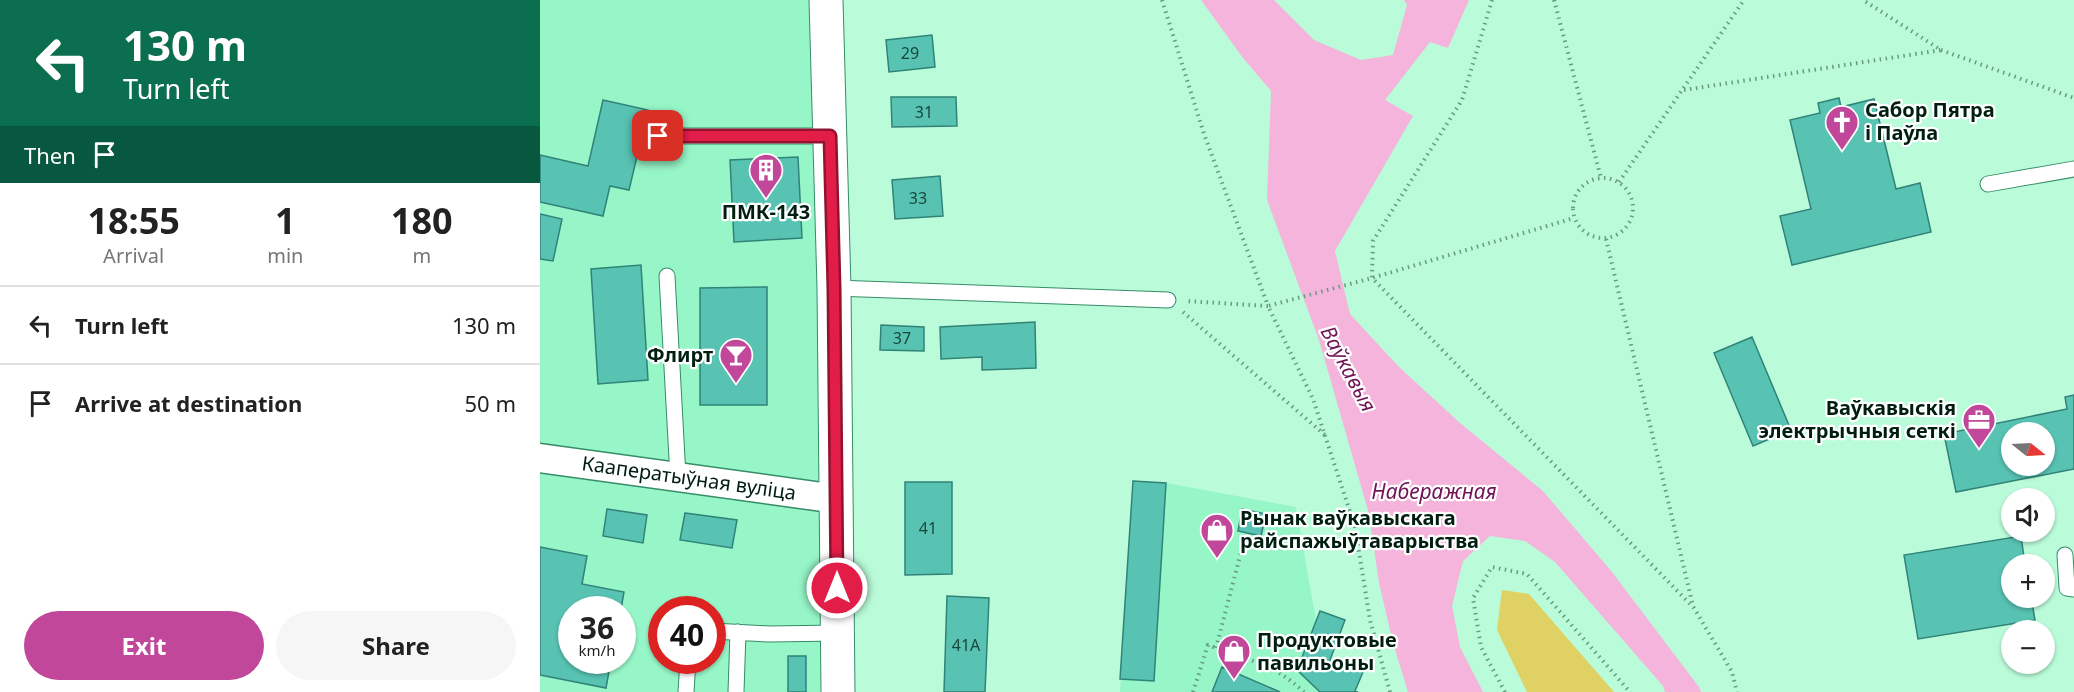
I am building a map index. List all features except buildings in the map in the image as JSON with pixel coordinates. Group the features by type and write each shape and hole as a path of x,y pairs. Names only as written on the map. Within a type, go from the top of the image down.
{"street":[{"path":"826,0 834,288 838,692"},
{"name":"Кааператыўная вуліца","path":"540,458 837,499"}],"lane":[{"path":"658,136 830,136"},
{"path":"1988,184 2074,169"},
{"path":"667,276 678,477"},
{"path":"834,288 1168,300"},
{"path":"2065,555 2067,588 2074,589"},
{"path":"726,632 770,634 838,633"},
{"path":"736,692 738,632"},
{"path":"686,692 687,674"}],"path":[{"path":"1162,0 1204,134 1268,306 1313,399 1325,435 1355,527 1370,620 1390,692"},
{"path":"1492,0 1462,100 1373,241 1372,278 1694,608 1732,672 1737,692"},
{"path":"1554,0 1601,178"},
{"path":"1619,182 1744,0"},
{"path":"1863,0 1941,50 2074,98"},
{"path":"1684,90 1941,50"},
{"path":"1601,178 1619,182 1632,197 1633,215 1623,231 1606,239 1586,234 1574,218 1574,199 1584,184 1601,178"},
{"path":"1168,300 1268,306 1283,303 1574,218"},
{"path":"1606,239 1694,608"},
{"path":"1168,300 1325,435"},
{"path":"1216,648 1246,532"},
{"path":"1505,692 1481,647 1473,598 1492,567 1527,574 1630,692"},
{"path":"1193,692 1208,645 1254,660 1279,672 1304,692"}],"shaded area":[{"path":"540,0 811,0 822,508 820,692 540,692"},
{"name":"Рынак ваўкавыскага райспажыўтаварыства","path":"1133,481 1166,483 1296,507 1316,620 1320,611 1345,620 1331,660 1363,672 1355,691 1358,692 1120,692"},
{"path":"1502,590 1529,594 1614,692 1527,692 1497,630"}],"water":[{"name":"Наберажная","path":"1201,0 1274,0 1314,40 1361,60 1393,55 1407,5 1404,0 1469,0 1448,48 1430,42 1385,100 1413,116 1335,251 1350,314 1399,367 1460,423 1543,491 1612,572 1701,692 1665,692 1663,686 1555,562 1525,541 1490,536 1463,561 1452,606 1460,647 1483,692 1408,692 1393,643 1379,583 1369,514 1319,340 1267,200 1271,91 1243,58"}],"place":[{"name":"Сабор Пятра і Паўла","path":"1842,151"},
{"name":"ПМК-143","path":"766,199"},
{"name":"Флирт","path":"736,384"},
{"name":"Ваўкавыскія электрычныя сеткі","path":"1979,449"},
{"name":"Рынак ваўкавыскага райспажыўтаварыства","path":"1217,559"},
{"name":"Продуктовые павильоны","path":"1234,680"}],"route":[{"path":"658,136 830,136 837,588"}],"water label":[{"name":"Ваўкавыя","path":"1348,369"}]}
